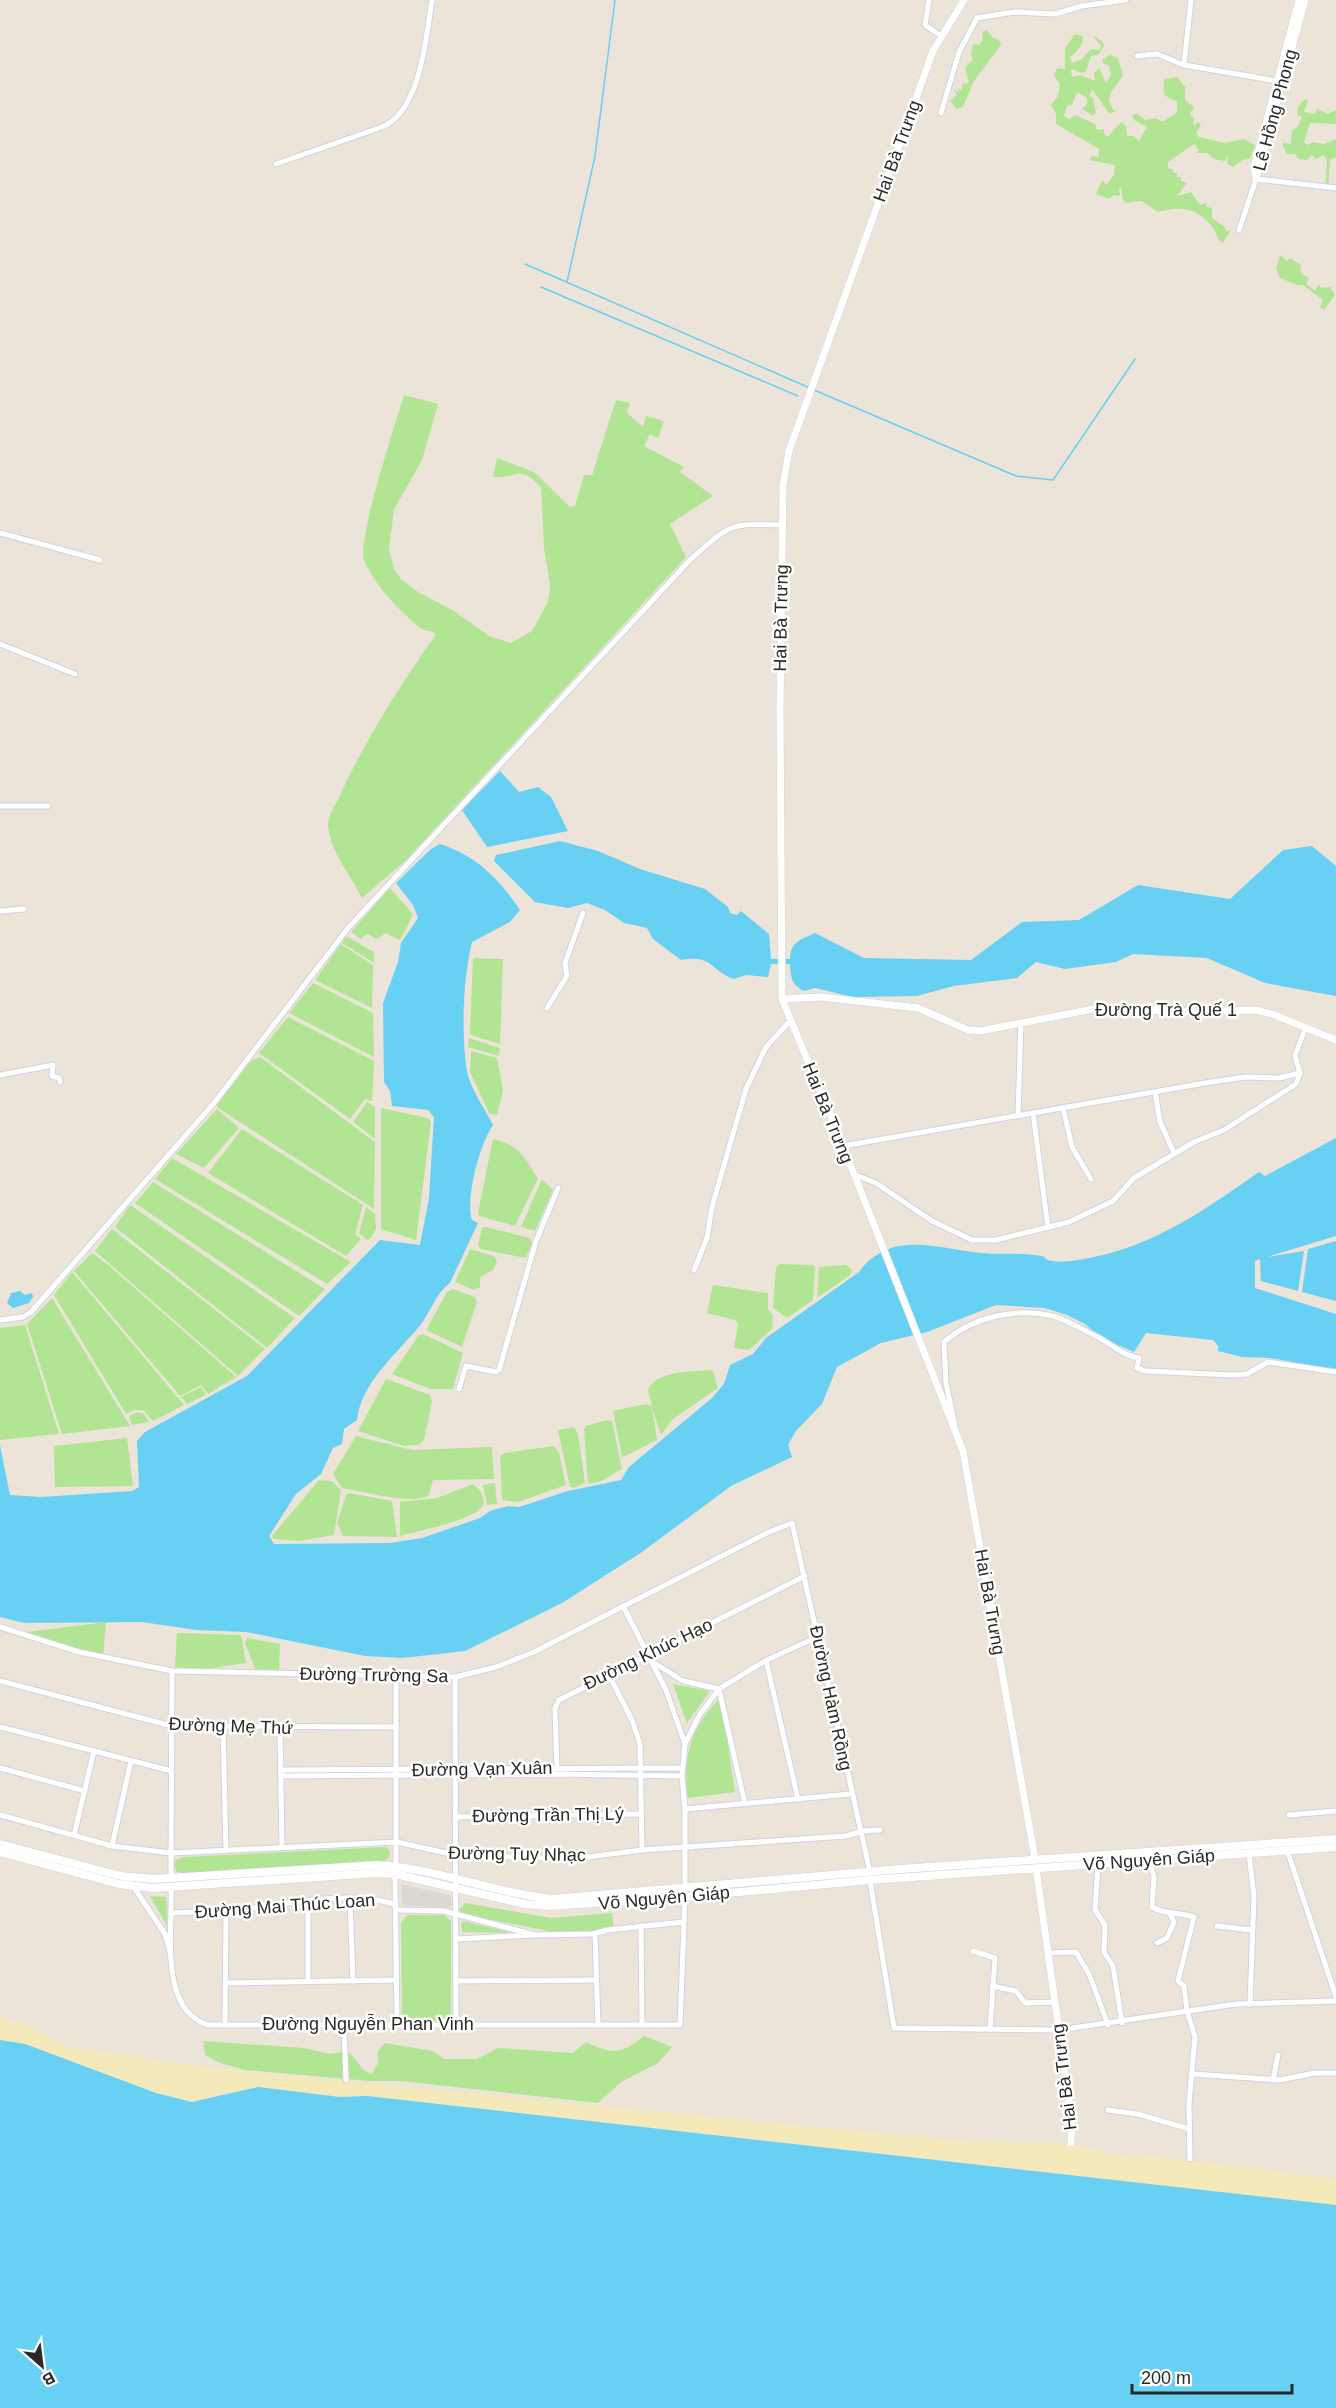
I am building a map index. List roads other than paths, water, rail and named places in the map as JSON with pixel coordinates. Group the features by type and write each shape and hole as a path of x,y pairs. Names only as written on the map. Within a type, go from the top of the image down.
{"main road":[{"name":"Võ Nguyên Giáp","path":"0,1844 121,1876 171,1879 358,1865 552,1899 685,1893 1336,1839"},
{"name":"Võ Nguyên Giáp","path":"1035,1863 1098,1864 1336,1847"},
{"name":"Võ Nguyên Giáp","path":"0,1852 133,1886 171,1888 395,1870"},
{"path":"171,1879 171,1888"}],"street":[{"path":"276,164 382,127 396,118 405,106 418,77 432,0"},
{"path":"929,0 925,25 941,36"},
{"name":"Hai Bà Trưng","path":"964,0 933,51 789,452 783,485 782,525 782,999 789,1022 843,1146 956,1430 967,1465 1035,1863 1072,2122 1071,2143"},
{"path":"941,112 959,52 976,18 1014,12 1056,14 1104,1 1126,0"},
{"path":"1184,65 1191,0"},
{"name":"Lê Hồng Phong","path":"1256,179 1254,168 1299,0"},
{"name":"Lê Hồng Phong","path":"1256,179 1305,0"},
{"path":"1137,56 1157,54 1184,65 1277,81"},
{"path":"1239,230 1256,179 1336,188"},
{"path":"0,1320 23,1317 31,1312 214,1103 348,928 690,560 722,531 736,525 782,525"},
{"path":"0,533 100,560"},
{"path":"0,644 75,674"},
{"path":"0,806 48,806"},
{"path":"0,911 24,909"},
{"path":"547,1008 567,976 565,963 583,913"},
{"name":"Đường Trà Quế 1","path":"782,999 821,998 918,1008 968,1030 980,1031 1099,1008 1195,1012 1255,1010 1272,1014 1336,1040"},
{"path":"694,1270 707,1238 712,1207 746,1089 766,1047 789,1022"},
{"path":"1018,1116 1022,1022"},
{"path":"853,1174 876,1183 932,1221 972,1240 996,1240 1048,1228 1113,1201 1134,1178 1174,1153 1224,1130 1296,1084 1300,1073 1295,1056 1305,1029"},
{"path":"0,1075 53,1065 52,1076 59,1078 60,1082"},
{"path":"843,1146 1246,1077 1279,1078 1300,1073"},
{"path":"1155,1092 1160,1122 1174,1153"},
{"path":"1064,1108 1072,1147 1091,1179"},
{"path":"1033,1113 1048,1228"},
{"path":"459,1389 466,1366 495,1372 499,1370 536,1241 558,1188"},
{"path":"956,1430 946,1383 944,1341 974,1323 1009,1314 1038,1314 1064,1320 1127,1356 1139,1358 1137,1368 1145,1371 1247,1374 1268,1362 1336,1372"},
{"name":"Đường Hàm Rồng","path":"792,1523 870,1876 894,2028 990,2029"},
{"name":"Đường Trường Sa","path":"0,1627 79,1652 172,1671 455,1677 496,1667 534,1652 769,1532 792,1523"},
{"name":"Đường Khúc Hạo","path":"557,1771 555,1708 559,1700 608,1673 805,1576"},
{"path":"623,1606 678,1717 685,1744 682,1776 685,1809 684,1922"},
{"path":"685,1744 700,1714 719,1689 766,1660 817,1637"},
{"path":"766,1660 798,1799"},
{"path":"652,1662 677,1679 719,1689"},
{"path":"171,1879 172,1671"},
{"path":"608,1673 636,1729 642,1771 642,1851"},
{"path":"396,1676 397,2024"},
{"path":"455,1677 456,2024"},
{"name":"Đường Mẹ Thứ","path":"0,1681 172,1726 396,1727"},
{"path":"719,1689 745,1804"},
{"path":"0,1727 172,1771"},
{"path":"223,1727 226,1851"},
{"path":"280,1728 282,1847"},
{"path":"74,1835 94,1751"},
{"path":"112,1846 131,1761"},
{"path":"0,1768 85,1791"},
{"name":"Đường Vạn Xuân","path":"281,1773 642,1771 683,1768"},
{"name":"Đường Vạn Xuân","path":"642,1771 682,1776"},
{"path":"685,1809 851,1794"},
{"path":"1289,1815 1336,1811"},
{"name":"Đường Trần Thị Lý","path":"455,1817 642,1814"},
{"name":"Đường Tuy Nhạc","path":"0,1815 112,1846 171,1853 397,1842 455,1855 572,1859 880,1830"},
{"path":"973,1951 995,1956 990,2029 1059,2030 1122,2023 1187,2011 1250,2004 1336,1999 1287,1850"},
{"path":"1249,1853 1254,1896 1250,2004"},
{"path":"1150,1860 1154,1878 1150,1904 1154,1909 1170,1914 1181,1913 1194,1917 1178,1981 1184,1986 1187,2011 1195,2037 1189,2104 1190,2159"},
{"path":"1098,1864 1095,1910 1105,1925 1104,1952 1113,1966 1122,2023"},
{"path":"133,1886 165,1934 172,1959"},
{"name":"Đường Nguyễn Phan Vinh","path":"171,1888 175,1993 187,2013 196,2021 208,2025 680,2025 684,1922"},
{"name":"Đường Mai Thúc Loan","path":"172,1913 226,1911 308,1902 378,1898 396,1907 436,1910 535,1935"},
{"path":"350,1899 353,1981"},
{"path":"308,1902 308,1981"},
{"path":"225,2024 226,1911"},
{"path":"1157,1943 1171,1934 1174,1922 1170,1914"},
{"name":"Đường Mai Thúc Loan","path":"456,1939 595,1934 607,1930 684,1922"},
{"path":"641,1926 642,2024"},
{"path":"1217,1926 1252,1930"},
{"path":"595,1934 598,2024"},
{"path":"1048,1953 1076,1952 1090,1976 1108,2025"},
{"path":"226,1983 396,1980"},
{"path":"456,1981 596,1980"},
{"path":"992,1986 1016,1990 1027,2003 1055,2002"},
{"path":"344,2025 346,2080"},
{"path":"1273,2080 1278,2055"},
{"path":"1193,2074 1273,2080 1336,2073"},
{"path":"1108,2110 1138,2114 1189,2129"}],"water":[{"path":"500,771 519,792 538,787 551,797 568,831 487,847 462,810"},
{"path":"560,841 598,851 640,869 705,889 728,907 730,913 737,915 741,911 769,934 771,959 790,959 794,945 815,933 864,958 971,960 1022,922 1079,920 1138,885 1230,899 1283,850 1312,846 1336,866 1336,996 1265,983 1207,958 1133,954 1116,962 1065,969 1036,962 1017,978 954,986 917,996 853,997 815,988 804,991 792,980 790,964 771,964 768,977 746,975 734,979 726,976 706,961 681,960 653,939 647,928 624,923 605,910 587,903 568,908 535,902 494,861 496,855"},
{"path":"440,844 465,855 486,870 504,888 520,910 510,922 472,942 469,956 464,1023 467,1071 474,1091 493,1125 483,1145 472,1185 470,1210 472,1220 478,1223 450,1283 437,1297 421,1324 373,1381 365,1393 357,1420 344,1429 342,1444 333,1448 321,1474 296,1494 269,1536 274,1544 390,1543 422,1538 480,1518 490,1511 508,1506 519,1507 568,1491 621,1480 629,1467 712,1398 724,1384 730,1365 753,1354 766,1338 859,1272 885,1250 900,1246 932,1246 981,1253 1034,1255 1058,1262 1112,1253 1135,1245 1178,1224 1259,1172 1265,1176 1336,1138 1336,1236 1267,1257 1304,1251 1298,1291 1261,1281 1260,1259 1255,1261 1255,1288 1336,1314 1336,1370 1271,1358 1242,1357 1218,1351 1218,1346 1213,1340 1146,1333 1134,1352 1100,1337 1085,1324 1067,1315 1045,1308 996,1305 927,1332 881,1343 837,1367 822,1404 796,1431 788,1445 792,1457 731,1486 642,1552 562,1603 465,1651 402,1658 365,1656 246,1632 196,1630 142,1622 24,1623 0,1617 0,1445 10,1495 42,1497 132,1491 139,1487 137,1441 145,1432 247,1376 380,1240 420,1245 429,1198 434,1117 428,1110 392,1106 390,1091 384,1082 383,1003 398,962 401,943 418,918 413,905 396,883 431,849"},
{"path":"1336,1241 1336,1301 1302,1292 1308,1249"},
{"path":"20,1291 25,1295 32,1293 33,1297 29,1303 13,1308 7,1303 11,1293"},
{"path":"0,2040 25,2044 156,2093 192,2102 258,2087 340,2097 367,2096 1336,2205 1336,2408 0,2408"}],"waterway":[{"path":"567,282 595,156 615,0"},
{"path":"525,264 810,388"},
{"path":"541,287 798,396"},
{"path":"814,390 1016,476 1053,480 1135,359"}]}
